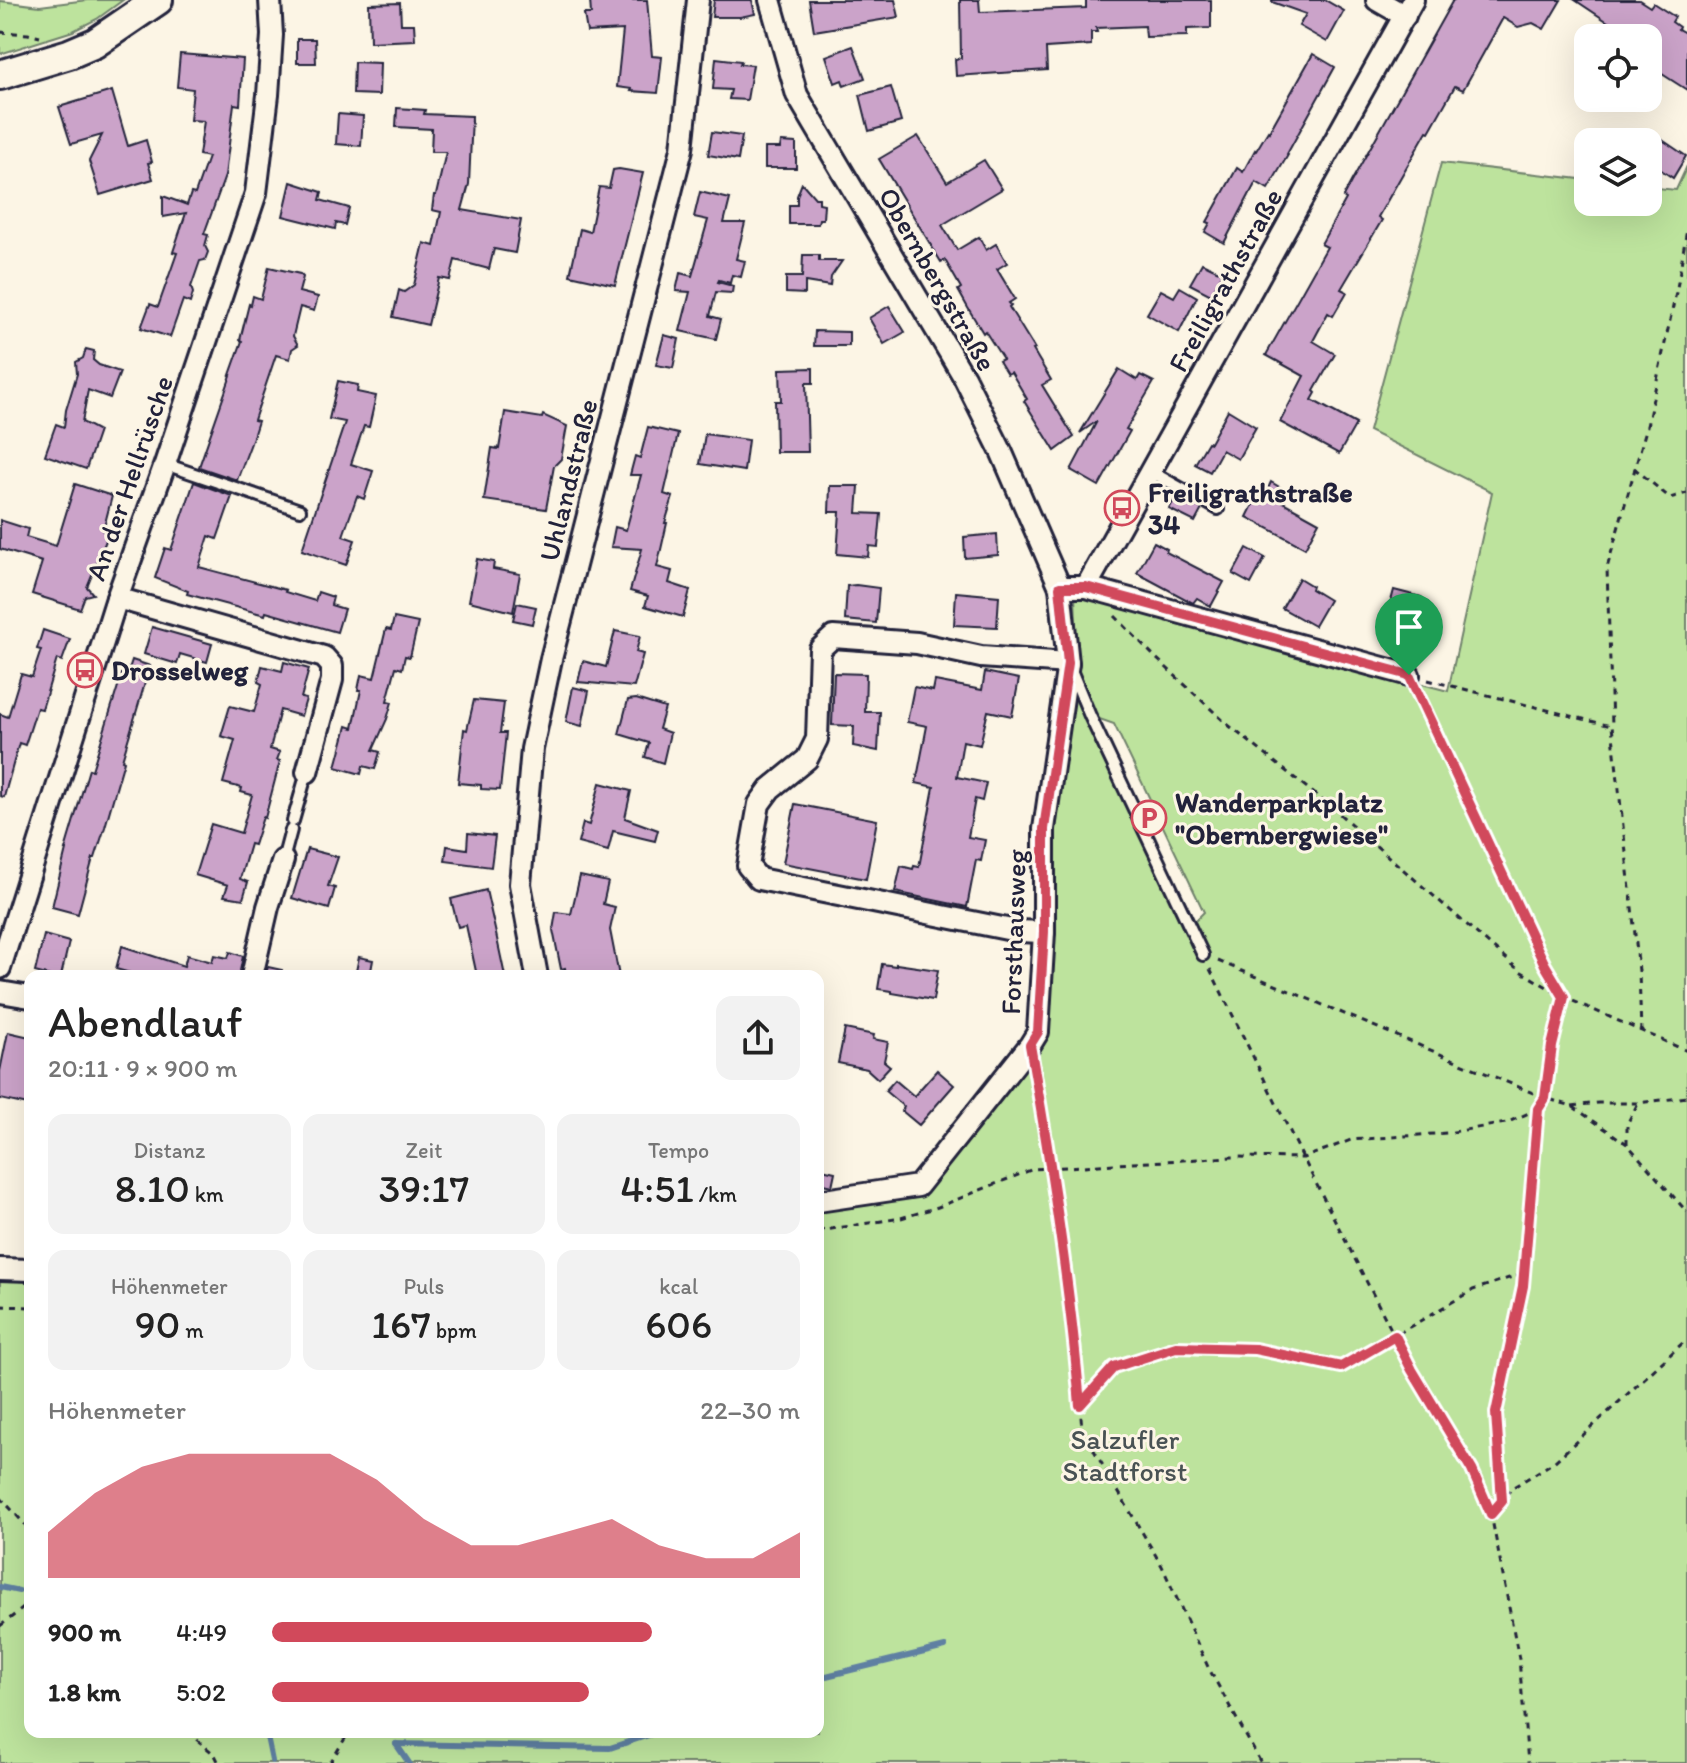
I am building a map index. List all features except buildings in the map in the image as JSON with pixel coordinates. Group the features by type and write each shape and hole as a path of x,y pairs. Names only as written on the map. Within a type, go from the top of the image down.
{"main road":[{"path":"0,75 95,43 158,0"}],"street":[{"name":"An der Hellrüsche","path":"0,968 117,598 256,193 268,95 272,35 270,0"},
{"name":"Uhlandstraße","path":"536,970 520,884 532,749 551,659 682,149 698,0"},
{"name":"Obernbergstraße","path":"770,0 797,95 964,377 1001,451 1060,587"},
{"path":"1377,0 1409,8"},
{"name":"Freiligrathstraße","path":"1086,587 1409,8"},
{"path":"1060,587 1086,587 1409,675"},
{"name":"Forsthausweg","path":"824,1200 918,1186 1038,1032 1044,932 1044,829 1068,663 1060,587"},
{"path":"117,598 324,657 332,666 332,680 307,772"},
{"path":"1044,932 1017,931 759,879 748,866 759,804 770,789 807,759 817,739 820,649 833,637 917,643 981,657 1068,663"},
{"path":"253,970 283,860"},
{"path":"0,992 24,996"},
{"path":"0,1269 24,1270"}],"lane":[{"path":"165,464 300,510"},
{"path":"1150,471 1218,509"},
{"path":"1068,663 1203,955"},
{"path":"283,860 307,772"}],"path":[{"path":"1641,1032 1639,971 1612,726 1607,568 1650,411 1687,229"},
{"path":"1634,468 1670,498 1687,493"},
{"path":"1115,617 1227,724 1336,811 1520,971 1564,997 1687,1051"},
{"path":"1409,675 1612,726"},
{"path":"1409,675 1545,965 1564,997 1552,1046 1545,1098 1538,1109 1523,1286 1496,1413 1502,1501"},
{"path":"1203,955 1545,1098 1572,1106 1627,1144 1687,1212"},
{"path":"1203,955 1412,1370 1472,1470 1491,1514 1519,1659 1528,1763"},
{"path":"1030,1045 1052,1168 1076,1351 1082,1430 1162,1566 1208,1667 1261,1763"},
{"path":"1572,1106 1687,1097"},
{"path":"1627,1144 1627,1124 1638,1103"},
{"path":"824,1230 901,1218 938,1207 1033,1169 1232,1157 1303,1158 1351,1140 1447,1133 1506,1123 1538,1109"},
{"path":"1080,1405 1114,1367 1176,1347 1255,1349 1341,1367 1473,1290 1524,1273"},
{"path":"0,1306 24,1307"},
{"path":"1491,1514 1512,1488 1554,1462 1687,1339"},
{"path":"0,1497 24,1523"},
{"path":"0,1626 24,1608"},
{"path":"195,1738 215,1755 219,1763"},
{"path":"330,1763 345,1738"}],"green space":[{"path":"87,0 123,0 97,19 73,31 0,54 0,1 40,6"},
{"name":"Salzufler Stadtforst","path":"1441,163 1574,178 1574,216 1662,216 1662,188 1676,190 1687,166 1687,1763 0,1763 0,1277 24,1279 24,1738 824,1738 824,1207 921,1192 1042,1037 1054,831 1077,660 1075,592 1448,691 1492,492 1369,431","holes":["1091,716 1114,724 1204,912 1191,925"]}],"waterway":[{"path":"0,1587 19,1591"},
{"path":"824,1677 945,1647"},
{"path":"267,1738 272,1761"},
{"path":"396,1744 610,1748 640,1738"},
{"path":"396,1744 409,1763"}],"place":[{"name":"Freiligrathstraße 34","path":"1122,508"},
{"name":"Drosselweg","path":"85,670"},
{"name":"Wanderparkplatz \"Obernbergwiese\"","path":"1149,818"}],"route":[{"path":"1060,587 1086,587 1409,675 1545,965 1564,997 1552,1046 1545,1098 1538,1109 1523,1286 1496,1413 1502,1501 1491,1514 1472,1470 1395,1336 1341,1367 1255,1349 1176,1347 1114,1367 1080,1405 1052,1168 1030,1045 1038,1032 1044,932 1044,829 1068,663 1060,587"}]}
